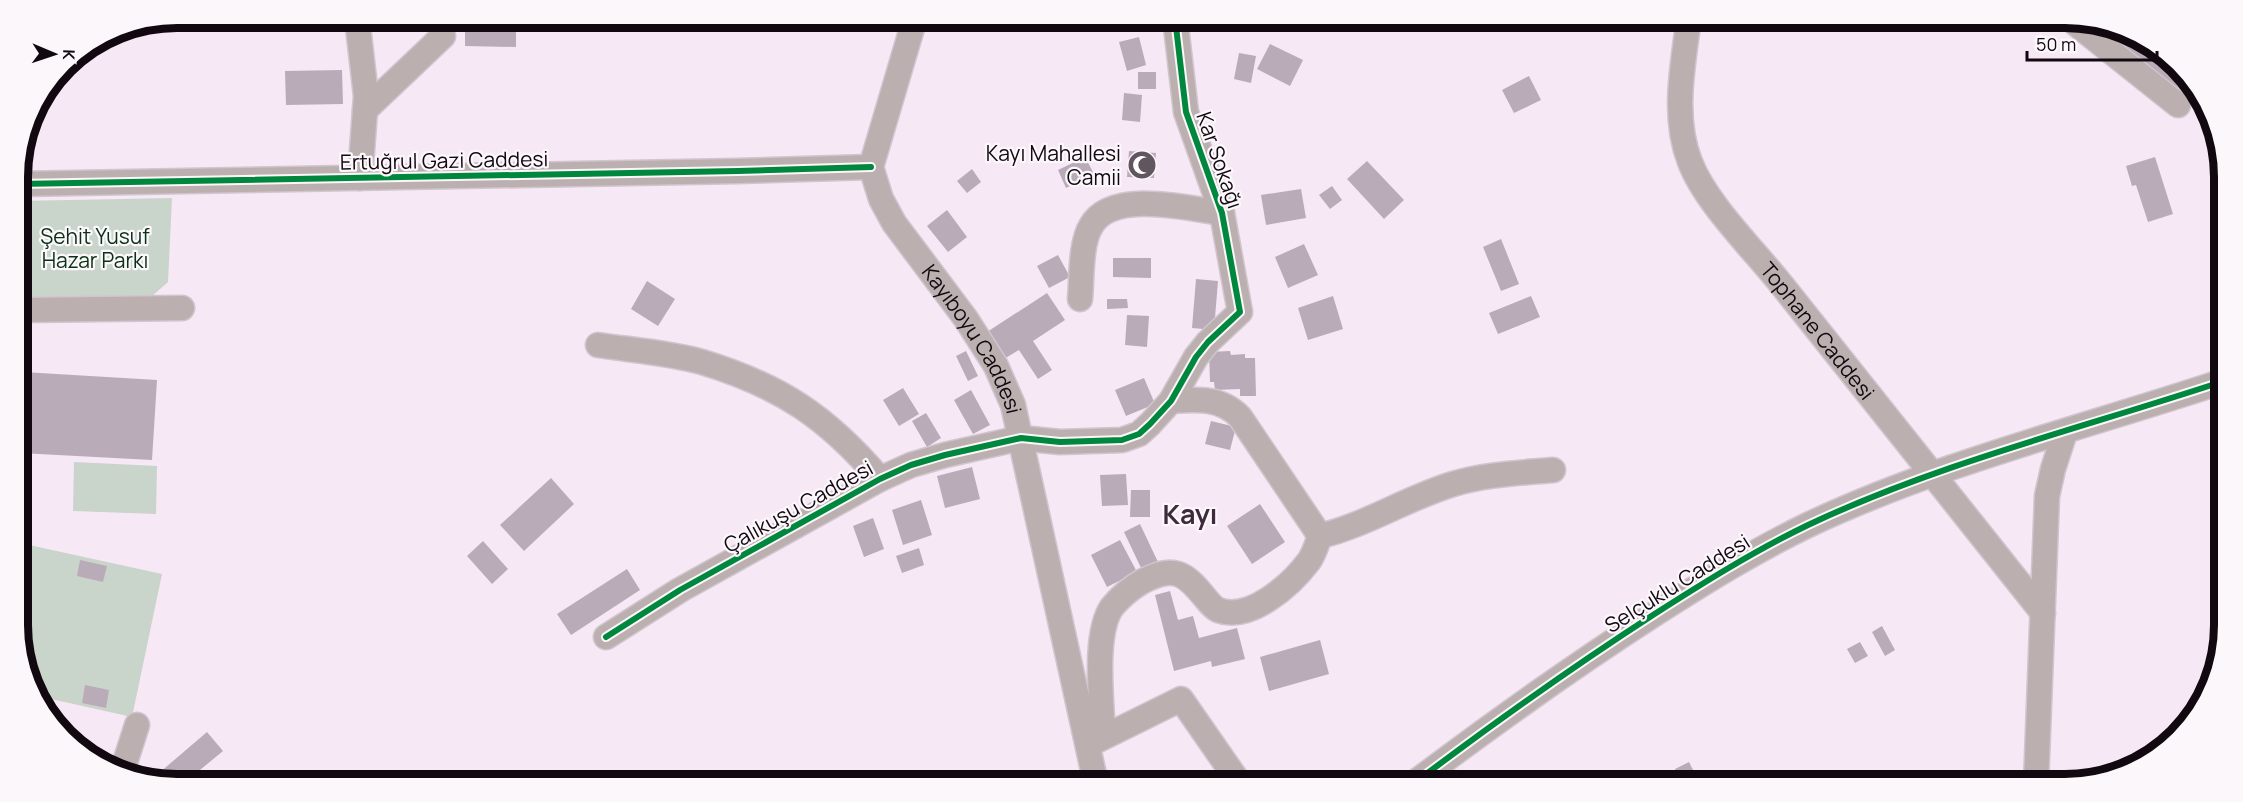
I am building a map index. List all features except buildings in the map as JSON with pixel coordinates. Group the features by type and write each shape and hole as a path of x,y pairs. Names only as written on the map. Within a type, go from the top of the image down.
{"street":[{"path":"358,28 366,96 360,178"},
{"path":"871,167 912,28"},
{"name":"Kar Sokağı","path":"1176,28 1186,112 1222,213 1240,312"},
{"name":"Tophane Caddesi","path":"1688,28 1682,75 1681,124 1689,162 1706,193 2043,612"},
{"path":"2084,30 2178,105"},
{"path":"365,110 443,36"},
{"name":"Ertuğrul Gazi Caddesi","path":"29,184 871,167"},
{"name":"Kayıboyu Caddesi","path":"871,167 881,199 894,223 966,319 996,366 1014,405 1095,741 1096,774"},
{"path":"1080,299 1086,241 1091,225 1104,212 1144,203 1222,213"},
{"path":"29,310 182,308"},
{"name":"Çalıkuşu Caddesi","path":"606,637 680,590 880,479 911,465 1021,438 1060,442 1122,440 1138,434 1172,400 1196,357 1208,342 1240,312"},
{"path":"598,345 700,362 765,384 830,428 860,455 880,479"},
{"name":"Selçuklu Caddesi","path":"1427,773 1478,734 1597,651 1692,591 1809,525 1932,474 2214,384"},
{"path":"1172,400 1202,399 1231,408 1240,417 1320,536"},
{"path":"2036,773 2047,496 2065,432"},
{"path":"1320,536 1341,531 1452,484 1479,477 1553,470"},
{"path":"1233,773 1181,699 1095,741 1103,629 1111,609 1129,589 1163,573 1177,574 1190,581 1216,609 1236,613 1253,609 1294,578 1310,560 1320,536"},
{"path":"125,764 137,725"}],"green space":[{"name":"Şehit Yusuf Hazar Parkı","path":"172,198 168,282 152,296 29,297 29,201"},
{"path":"74,462 157,466 156,514 73,511"},
{"path":"28,545 162,574 132,717 49,699 36,672 31,654 28,624"}],"cycle path":[{"path":"606,637 680,590 880,479 911,465 1021,438 1060,442 1122,440 1139,434 1150,424 1171,401 1196,357 1208,342 1240,312 1222,213 1186,112 1176,28"},
{"path":"29,184 871,167"},
{"path":"1427,773 1622,635 1729,568 1808,525 1858,503 1961,464 2214,384"}],"place":[{"name":"Kayı Mahallesi Camii","path":"1142,165"}],"district":[{"name":"Kayı","path":"1190,513"}]}
